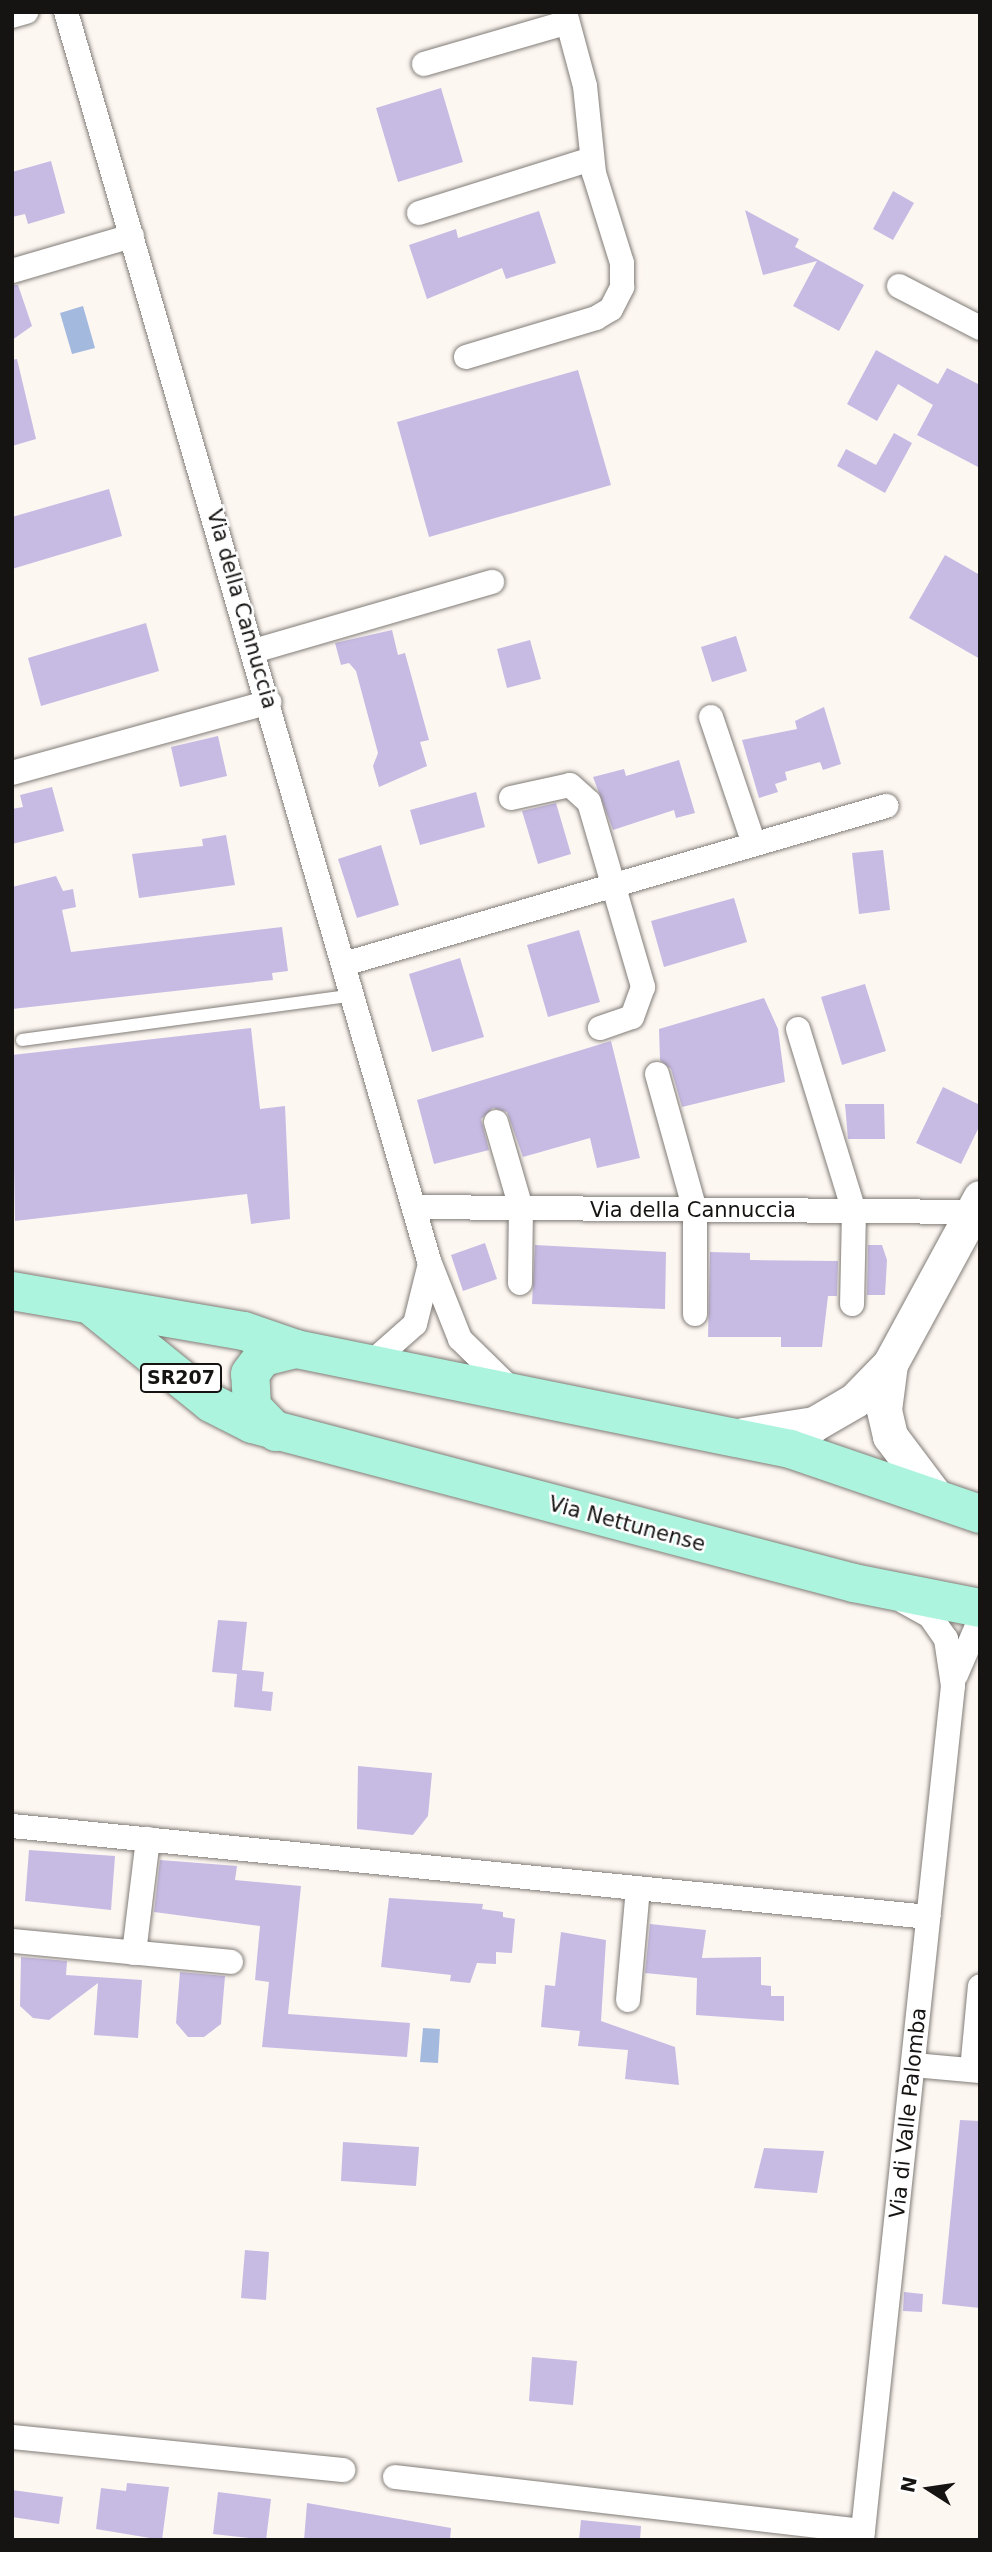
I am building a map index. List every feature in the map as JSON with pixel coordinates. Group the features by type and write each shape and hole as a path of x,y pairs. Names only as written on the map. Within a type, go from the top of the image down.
{"main road":[{"name":"Via Nettunense","path":"12,1291 95,1309 244,1331 296,1349 510,1389 733,1436 838,1462 980,1514"},
{"name":"Via Nettunense","path":"95,1309 211,1403 276,1432 853,1583 980,1608"},
{"name":"Via Nettunense","path":"276,1432 252,1406 250,1374 263,1357 296,1349"}],"street":[{"path":"12,16 26,12"},
{"name":"Via della Cannuccia","path":"66,12 269,702 429,1261 460,1339 510,1389"},
{"path":"424,64 565,18 585,86 591,159 622,262 616,302 596,318 466,357"},
{"path":"419,212 591,159"},
{"path":"12,271 132,236"},
{"path":"899,286 980,328"},
{"path":"254,651 492,582"},
{"path":"12,773 269,702"},
{"path":"711,717 754,844"},
{"path":"511,798 561,785 583,791 614,886 643,994 632,1017 600,1027"},
{"path":"344,964 886,806"},
{"path":"798,1029 854,1211 852,1304"},
{"path":"657,1074 695,1210 695,1314"},
{"path":"496,1122 521,1208 520,1283"},
{"path":"733,1436 831,1418 890,1364 976,1205"},
{"name":"Via della Cannuccia","path":"414,1207 854,1211 976,1205"},
{"name":"Via della Cannuccia","path":"373,1362 420,1316 429,1261"},
{"path":"890,1364 884,1410 890,1436 936,1497"},
{"name":"Via di Valle Palomba","path":"853,1583 930,1616 950,1650 953,1686 862,2536"},
{"name":"Via di Valle Palomba","path":"953,1686 980,1619"},
{"path":"12,1826 928,1917"},
{"path":"134,1953 148,1839"},
{"path":"628,2000 638,1888"},
{"path":"14,1941 231,1962"},
{"path":"914,2065 976,2071 980,1986"},
{"path":"12,2437 343,2470"},
{"path":"395,2477 862,2536"}],"lane":[{"path":"22,1040 353,995"}],"water":[{"path":"83,306 95,348 72,354 60,313"},
{"path":"423,2028 440,2029 438,2063 420,2062"}],"building":[{"path":"441,88 463,162 398,182 376,108"},
{"path":"51,161 65,213 28,224 25,214 12,217 12,172"},
{"path":"893,191 914,203 893,240 873,229"},
{"path":"745,210 799,239 795,247 864,285 839,331 793,306 817,261 763,275"},
{"path":"539,211 556,263 506,279 502,268 427,299 409,245 456,229 458,238"},
{"path":"12,285 18,285 32,326 12,340"},
{"path":"876,350 938,384 947,368 980,385 980,468 917,435 933,405 898,384 877,421 847,404"},
{"path":"17,359 36,439 12,446 12,360"},
{"path":"578,370 611,485 429,537 397,422"},
{"path":"894,433 912,443 885,493 837,466 846,449 876,465"},
{"path":"109,489 122,536 12,569 12,517"},
{"path":"945,555 980,575 980,659 909,618"},
{"path":"146,623 159,671 41,706 28,658"},
{"path":"392,630 398,655 405,653 429,740 420,742 427,766 379,787 373,766 378,753 356,671 349,663 341,665 335,643"},
{"path":"736,636 747,671 712,682 701,647"},
{"path":"530,640 541,679 507,688 497,649"},
{"path":"824,707 841,764 823,770 820,762 785,772 787,780 775,784 778,792 759,798 742,740 797,729 795,721"},
{"path":"218,736 227,776 180,787 171,747"},
{"path":"679,760 695,813 676,818 674,810 613,830 593,777 624,769 626,776"},
{"path":"52,787 64,831 12,844 12,809 23,807 20,795"},
{"path":"476,792 485,827 420,845 410,810"},
{"path":"556,803 571,854 538,864 522,811"},
{"path":"226,835 235,885 139,898 132,854 203,846 202,839"},
{"path":"381,845 399,905 357,918 338,859"},
{"path":"883,850 890,910 859,914 852,853"},
{"path":"56,876 63,891 73,889 76,907 62,910 71,952 282,927 288,971 272,973 273,980 12,1009 12,887"},
{"path":"734,898 747,942 664,967 651,921"},
{"path":"579,930 600,1002 548,1017 527,945"},
{"path":"460,958 484,1037 432,1052 409,974"},
{"path":"865,984 886,1051 842,1065 821,997"},
{"path":"764,998 778,1029 785,1082 682,1107 671,1069 660,1060 659,1029"},
{"path":"251,1028 260,1109 285,1106 290,1219 251,1224 247,1194 15,1221 12,1055"},
{"path":"611,1041 640,1158 597,1168 590,1138 523,1157 507,1112 493,1108 481,1119 489,1150 434,1164 417,1100"},
{"path":"943,1087 980,1105 980,1125 961,1164 916,1143"},
{"path":"845,1104 884,1104 885,1139 848,1139"},
{"path":"485,1243 497,1279 463,1291 451,1255"},
{"path":"535,1245 666,1252 665,1309 532,1304"},
{"path":"868,1245 882,1245 887,1260 885,1295 867,1295"},
{"path":"710,1252 750,1253 750,1260 838,1261 837,1296 828,1296 822,1347 781,1347 781,1337 708,1337"},
{"path":"218,1620 247,1622 242,1670 264,1672 262,1691 273,1692 271,1711 234,1707 237,1674 212,1672"},
{"path":"358,1766 432,1773 428,1816 413,1835 357,1829"},
{"path":"29,1850 115,1856 111,1910 25,1901"},
{"path":"160,1860 237,1866 235,1880 301,1886 288,2014 410,2023 407,2057 262,2047 269,1982 255,1980 260,1926 154,1912"},
{"path":"389,1898 483,1904 482,1909 503,1912 503,1917 515,1919 512,1953 496,1952 496,1964 477,1963 470,1983 450,1981 451,1975 381,1967"},
{"path":"650,1924 706,1930 702,1958 761,1957 761,1985 771,1986 771,1996 784,1996 784,2021 696,2015 697,1978 645,1973"},
{"path":"561,1932 606,1940 601,2021 675,2047 679,2085 625,2079 628,2050 578,2046 580,2031 541,2027 545,1985 555,1986"},
{"path":"21,1957 67,1961 66,1975 142,1980 138,2038 94,2035 98,1983 49,2020 33,2018 20,2006"},
{"path":"180,1972 225,1976 221,2024 204,2037 188,2037 176,2023"},
{"path":"960,2120 980,2121 980,2308 942,2304"},
{"path":"343,2142 419,2147 416,2186 341,2181"},
{"path":"764,2148 824,2151 817,2193 754,2188"},
{"path":"245,2250 269,2252 266,2300 241,2298"},
{"path":"904,2292 923,2294 922,2312 903,2311"},
{"path":"532,2357 577,2361 573,2405 529,2401"},
{"path":"127,2483 169,2487 162,2540 96,2529 101,2488 126,2491"},
{"path":"12,2490 63,2497 59,2524 12,2517"},
{"path":"218,2492 271,2499 266,2540 213,2534"},
{"path":"307,2503 451,2528 450,2540 304,2540"},
{"path":"581,2520 641,2526 640,2540 579,2540"}]}
